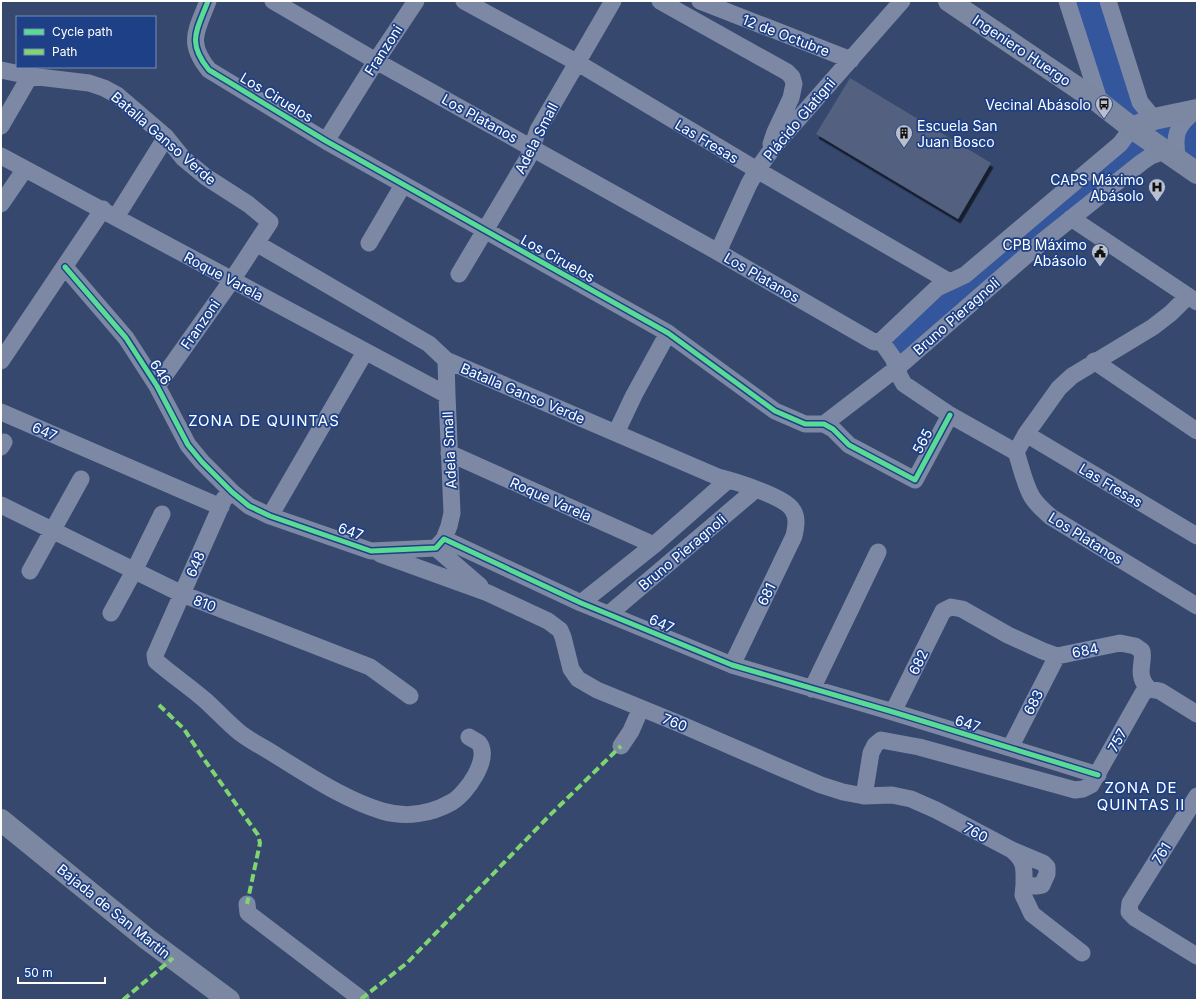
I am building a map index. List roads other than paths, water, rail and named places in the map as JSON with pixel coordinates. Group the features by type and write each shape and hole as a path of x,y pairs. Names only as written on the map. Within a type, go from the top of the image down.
{"main road":[{"name":"Ingeniero Huergo","path":"949,1 1100,103 1132,128 1197,173"},
{"path":"1132,128 1154,119 1196,110"},
{"name":"Bajada de San Martín","path":"1,820 147,939 229,1000"}],"street":[{"name":"Los Ciruelos","path":"208,1 195,35 195,46 202,62 209,70 326,141 668,333 688,346 775,411 805,424 824,424"},
{"name":"Los Platanos","path":"273,1 376,61 533,147 874,342 881,341"},
{"name":"Franzoni","path":"326,141 376,61 416,1"},
{"name":"Las Fresas","path":"464,1 578,63 757,170 950,282"},
{"name":"Adela Small","path":"459,274 528,158 538,130 613,1"},
{"name":"12 de Octubre","path":"660,1 787,72 792,77 794,84 791,98 775,132 768,154"},
{"name":"12 de Octubre","path":"700,1 851,60"},
{"name":"Plácido Glatigni","path":"718,252 757,170 768,154 902,1"},
{"path":"1067,1 1100,103"},
{"path":"1108,1 1140,102 1154,119"},
{"name":"Batalla Ganso Verde","path":"1,70 30,76 89,83 104,88 126,102 166,137 183,158 206,177 248,204 270,222"},
{"path":"1,126 30,76"},
{"path":"1171,156 1175,146 1177,132 1184,120 1196,110"},
{"name":"Bruno Pieragnoli","path":"881,341 937,288 965,275 1120,144 1132,128"},
{"path":"2,355 64,267 109,213 166,137"},
{"name":"Roque Varela","path":"1,156 447,395"},
{"name":"Bruno Pieragnoli","path":"824,424 897,368 1071,218 1142,162 1151,156 1171,156"},
{"path":"1,204 25,169"},
{"path":"369,243 403,185"},
{"path":"881,341 893,358 904,384 950,414 1016,452 1026,434 1059,388 1072,376 1153,327 1192,299 1071,218"},
{"name":"Franzoni","path":"157,386 232,280 270,222"},
{"name":"Batalla Ganso Verde","path":"256,243 429,344 446,360 718,477 781,500 792,509 796,522"},
{"name":"646","path":"64,267 126,338 157,386 188,445 202,462 232,492"},
{"path":"616,433 634,394 668,333"},
{"path":"270,516 365,352"},
{"name":"Adela Small","path":"440,543 449,526 452,513 446,360"},
{"path":"1094,362 1197,431"},
{"name":"647","path":"1,412 220,507"},
{"name":"565","path":"824,424 833,429 849,445 915,480 950,414"},
{"name":"Las Fresas","path":"1026,434 1197,536"},
{"name":"Los Platanos","path":"1016,452 1026,485 1039,506 1051,517 1197,606"},
{"name":"Roque Varela","path":"449,453 654,545"},
{"path":"30,571 81,479"},
{"name":"Bruno Pieragnoli","path":"581,603 654,545 728,480"},
{"name":"Bruno Pieragnoli","path":"609,614 756,490"},
{"name":"647","path":"232,492 249,506 270,516 371,551 440,543 732,665 893,712 1098,775"},
{"name":"648","path":"232,492 224,499 220,507 155,655 156,661 206,701 240,733 318,781 362,804 383,811 404,814 422,813 437,809 454,801 464,791 478,771 482,759 479,743 469,737"},
{"name":"810","path":"1,505 182,594 370,666 410,696"},
{"path":"112,613 162,514"},
{"name":"681","path":"732,665 794,536 796,522"},
{"path":"440,543 488,593"},
{"name":"760","path":"371,551 488,593 548,621 560,630 571,668 578,679 597,690 821,785 843,792 864,796 892,795 911,799 936,810 1012,850 1043,863 1047,867 1047,874 1042,885 1024,885 1024,869 1021,858 1012,850"},
{"path":"812,689 878,552"},
{"name":"684","path":"943,611 951,607 962,609 1008,635 1057,656 1120,643 1135,646 1142,651 1142,678 1149,689"},
{"name":"682","path":"893,712 943,611"},
{"name":"683","path":"1010,748 1057,656"},
{"path":"1149,689 1160,691 1197,714"},
{"name":"757","path":"864,796 871,753 874,745 881,740 919,747 1075,790 1083,789 1092,785 1143,693 1149,689"},
{"path":"621,746 631,731 641,708"},
{"name":"761","path":"1196,952 1135,918 1129,912 1130,903 1197,796"},
{"path":"1024,885 1023,895 1032,914 1082,954"},
{"path":"247,904 248,913 361,999 360,1000"}],"place":[{"name":"Vecinal Abásolo","path":"1104,119"},
{"name":"Escuela San Juan Bosco","path":"904,148"},
{"name":"CAPS Máximo Abásolo","path":"1157,202"},
{"name":"CPB Máximo Abásolo","path":"1100,267"}],"district":[{"name":"ZONA DE QUINTAS","path":"264,420"},
{"name":"ZONA DE QUINTAS II","path":"1141,796"}]}
